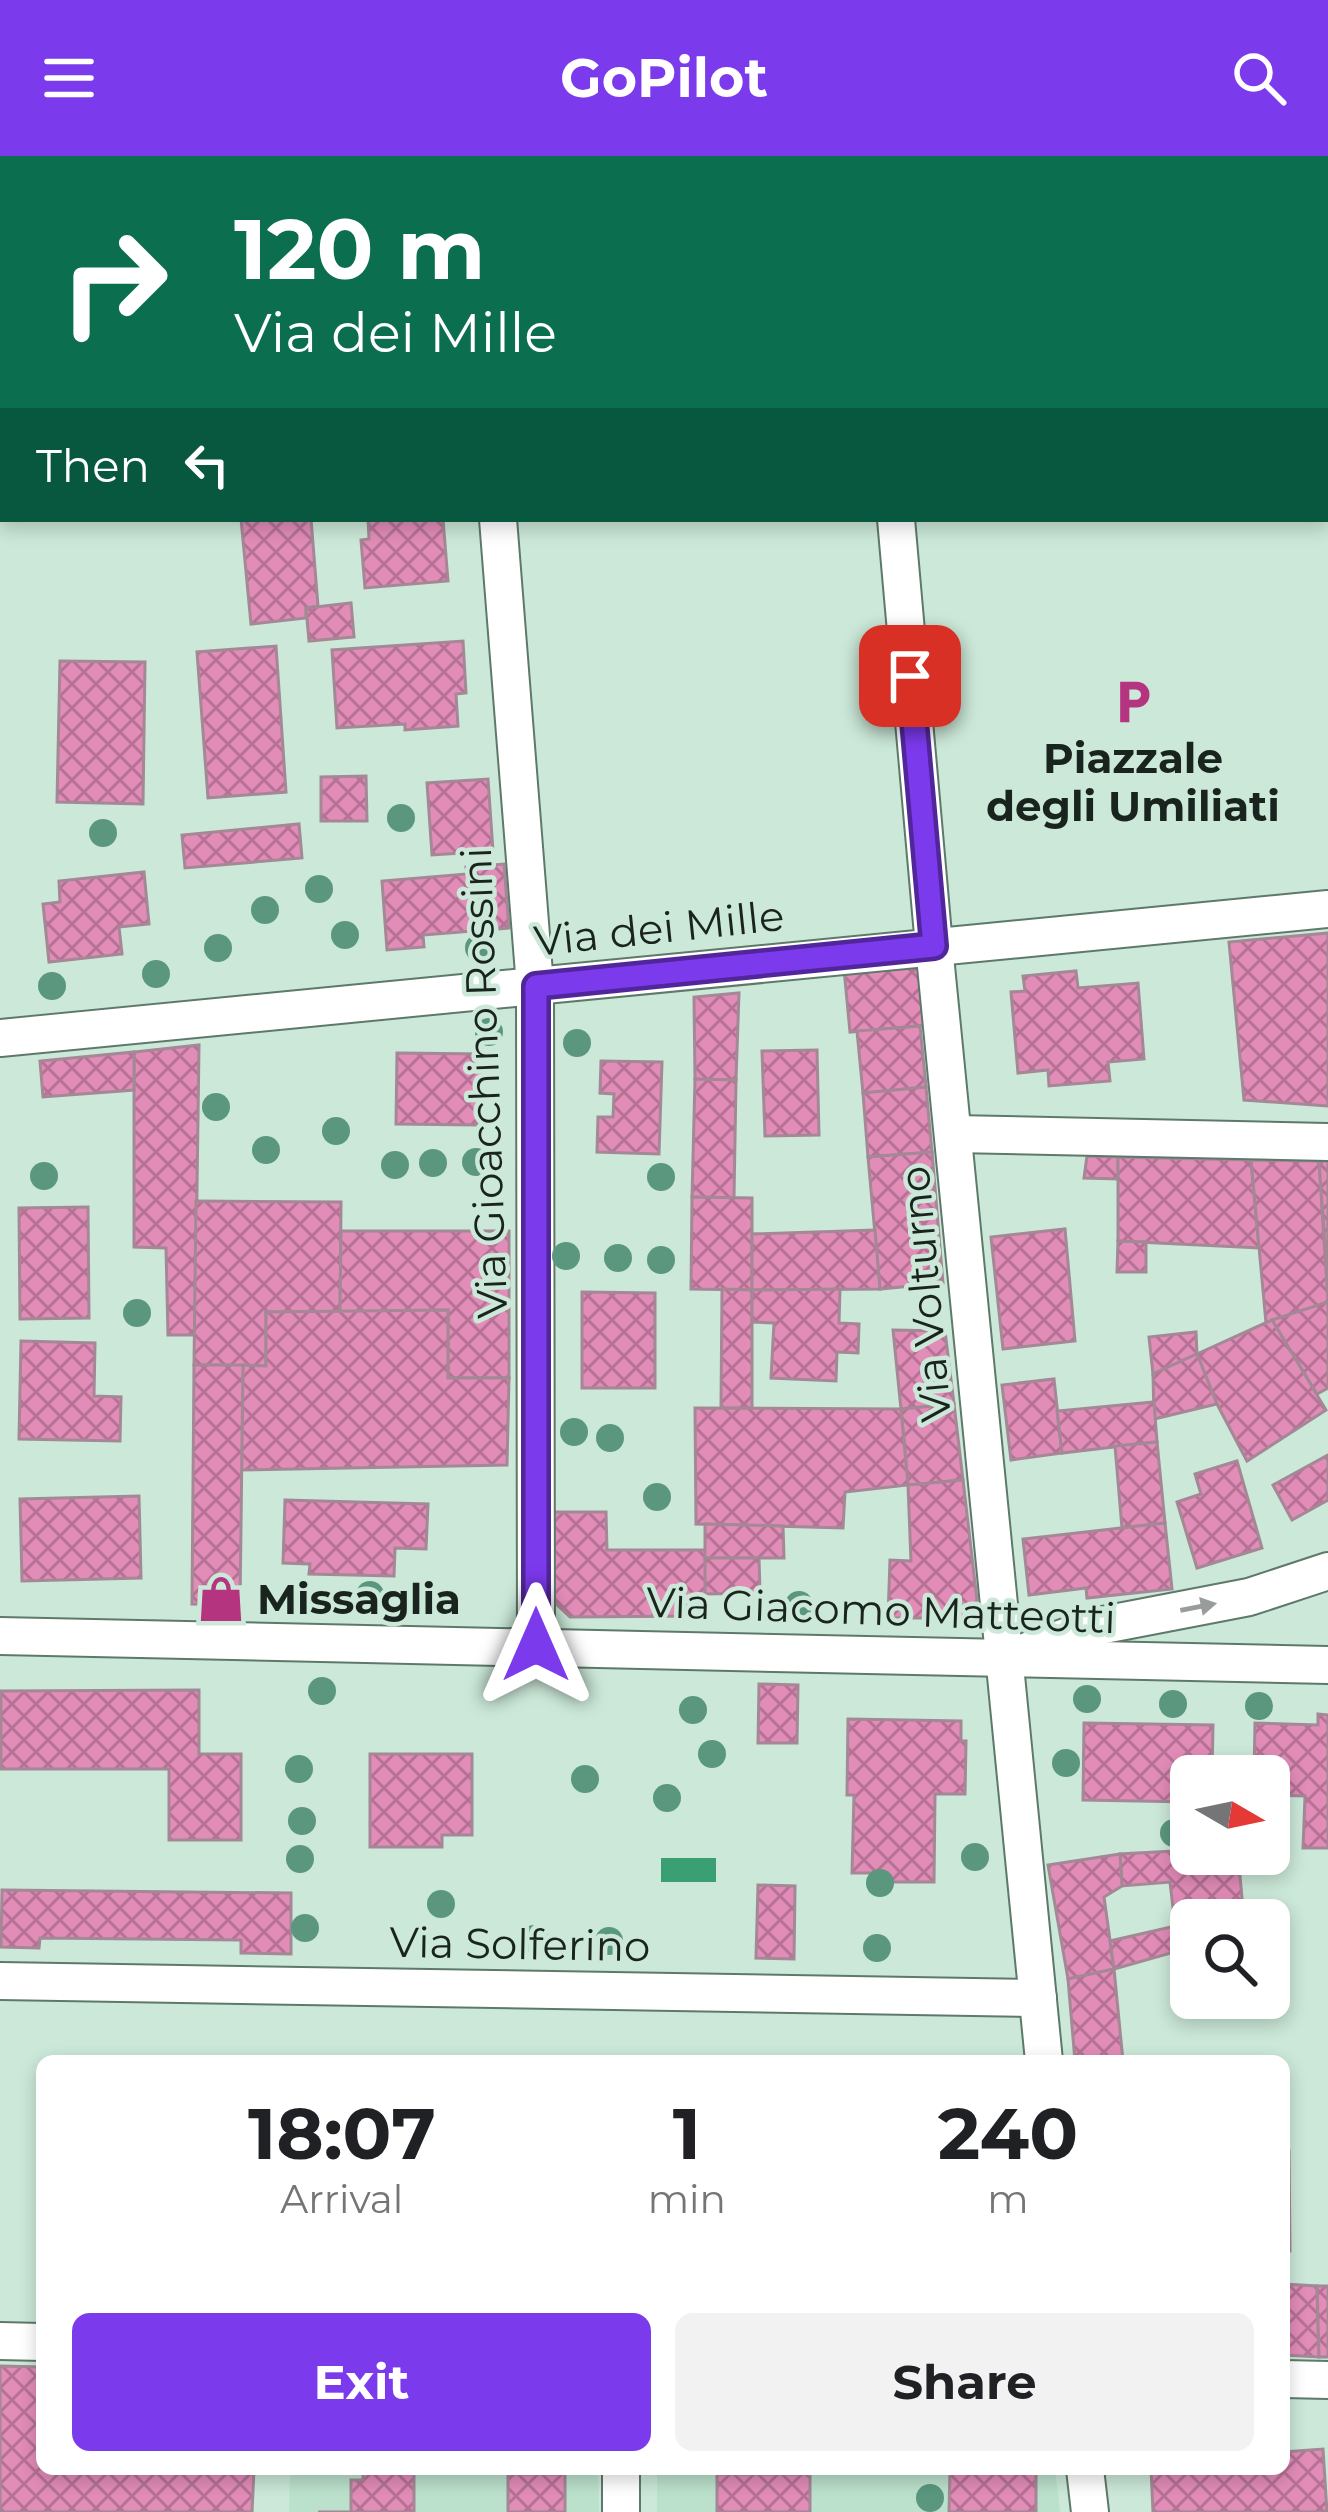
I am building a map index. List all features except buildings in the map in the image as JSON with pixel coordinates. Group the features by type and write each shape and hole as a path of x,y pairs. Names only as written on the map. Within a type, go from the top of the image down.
{"street":[{"name":"Via Gioacchino Rossini","path":"498,522 536,986 536,1645"},
{"name":"Via Volturno","path":"896,522 1044,2055"},
{"name":"Via dei Mille","path":"0,1038 1328,909"},
{"path":"954,1134 1328,1142"},
{"path":"1005,1660 1093,1627 1249,1598 1328,1571"},
{"name":"Via Giacomo Matteotti","path":"0,1636 1328,1665"},
{"name":"Via Solferino","path":"0,1981 1038,1998"},
{"path":"0,2341 36,2342"},
{"path":"1290,2380 1328,2380"},
{"path":"621,2475 621,2512"},
{"path":"1086,2475 1090,2512"}],"shaded area":[{"path":"661,1858 716,1858 716,1882 661,1882"},
{"path":"290,2475 598,2475 599,2512 289,2512"},
{"path":"657,2475 1056,2475 1060,2512 657,2512"}],"place":[{"name":"Piazzale degli Umiliati","path":"1133,702"},
{"name":"Missaglia","path":"221,1599"}],"route":[{"path":"536,1645 536,986 934,946 910,676"}]}
